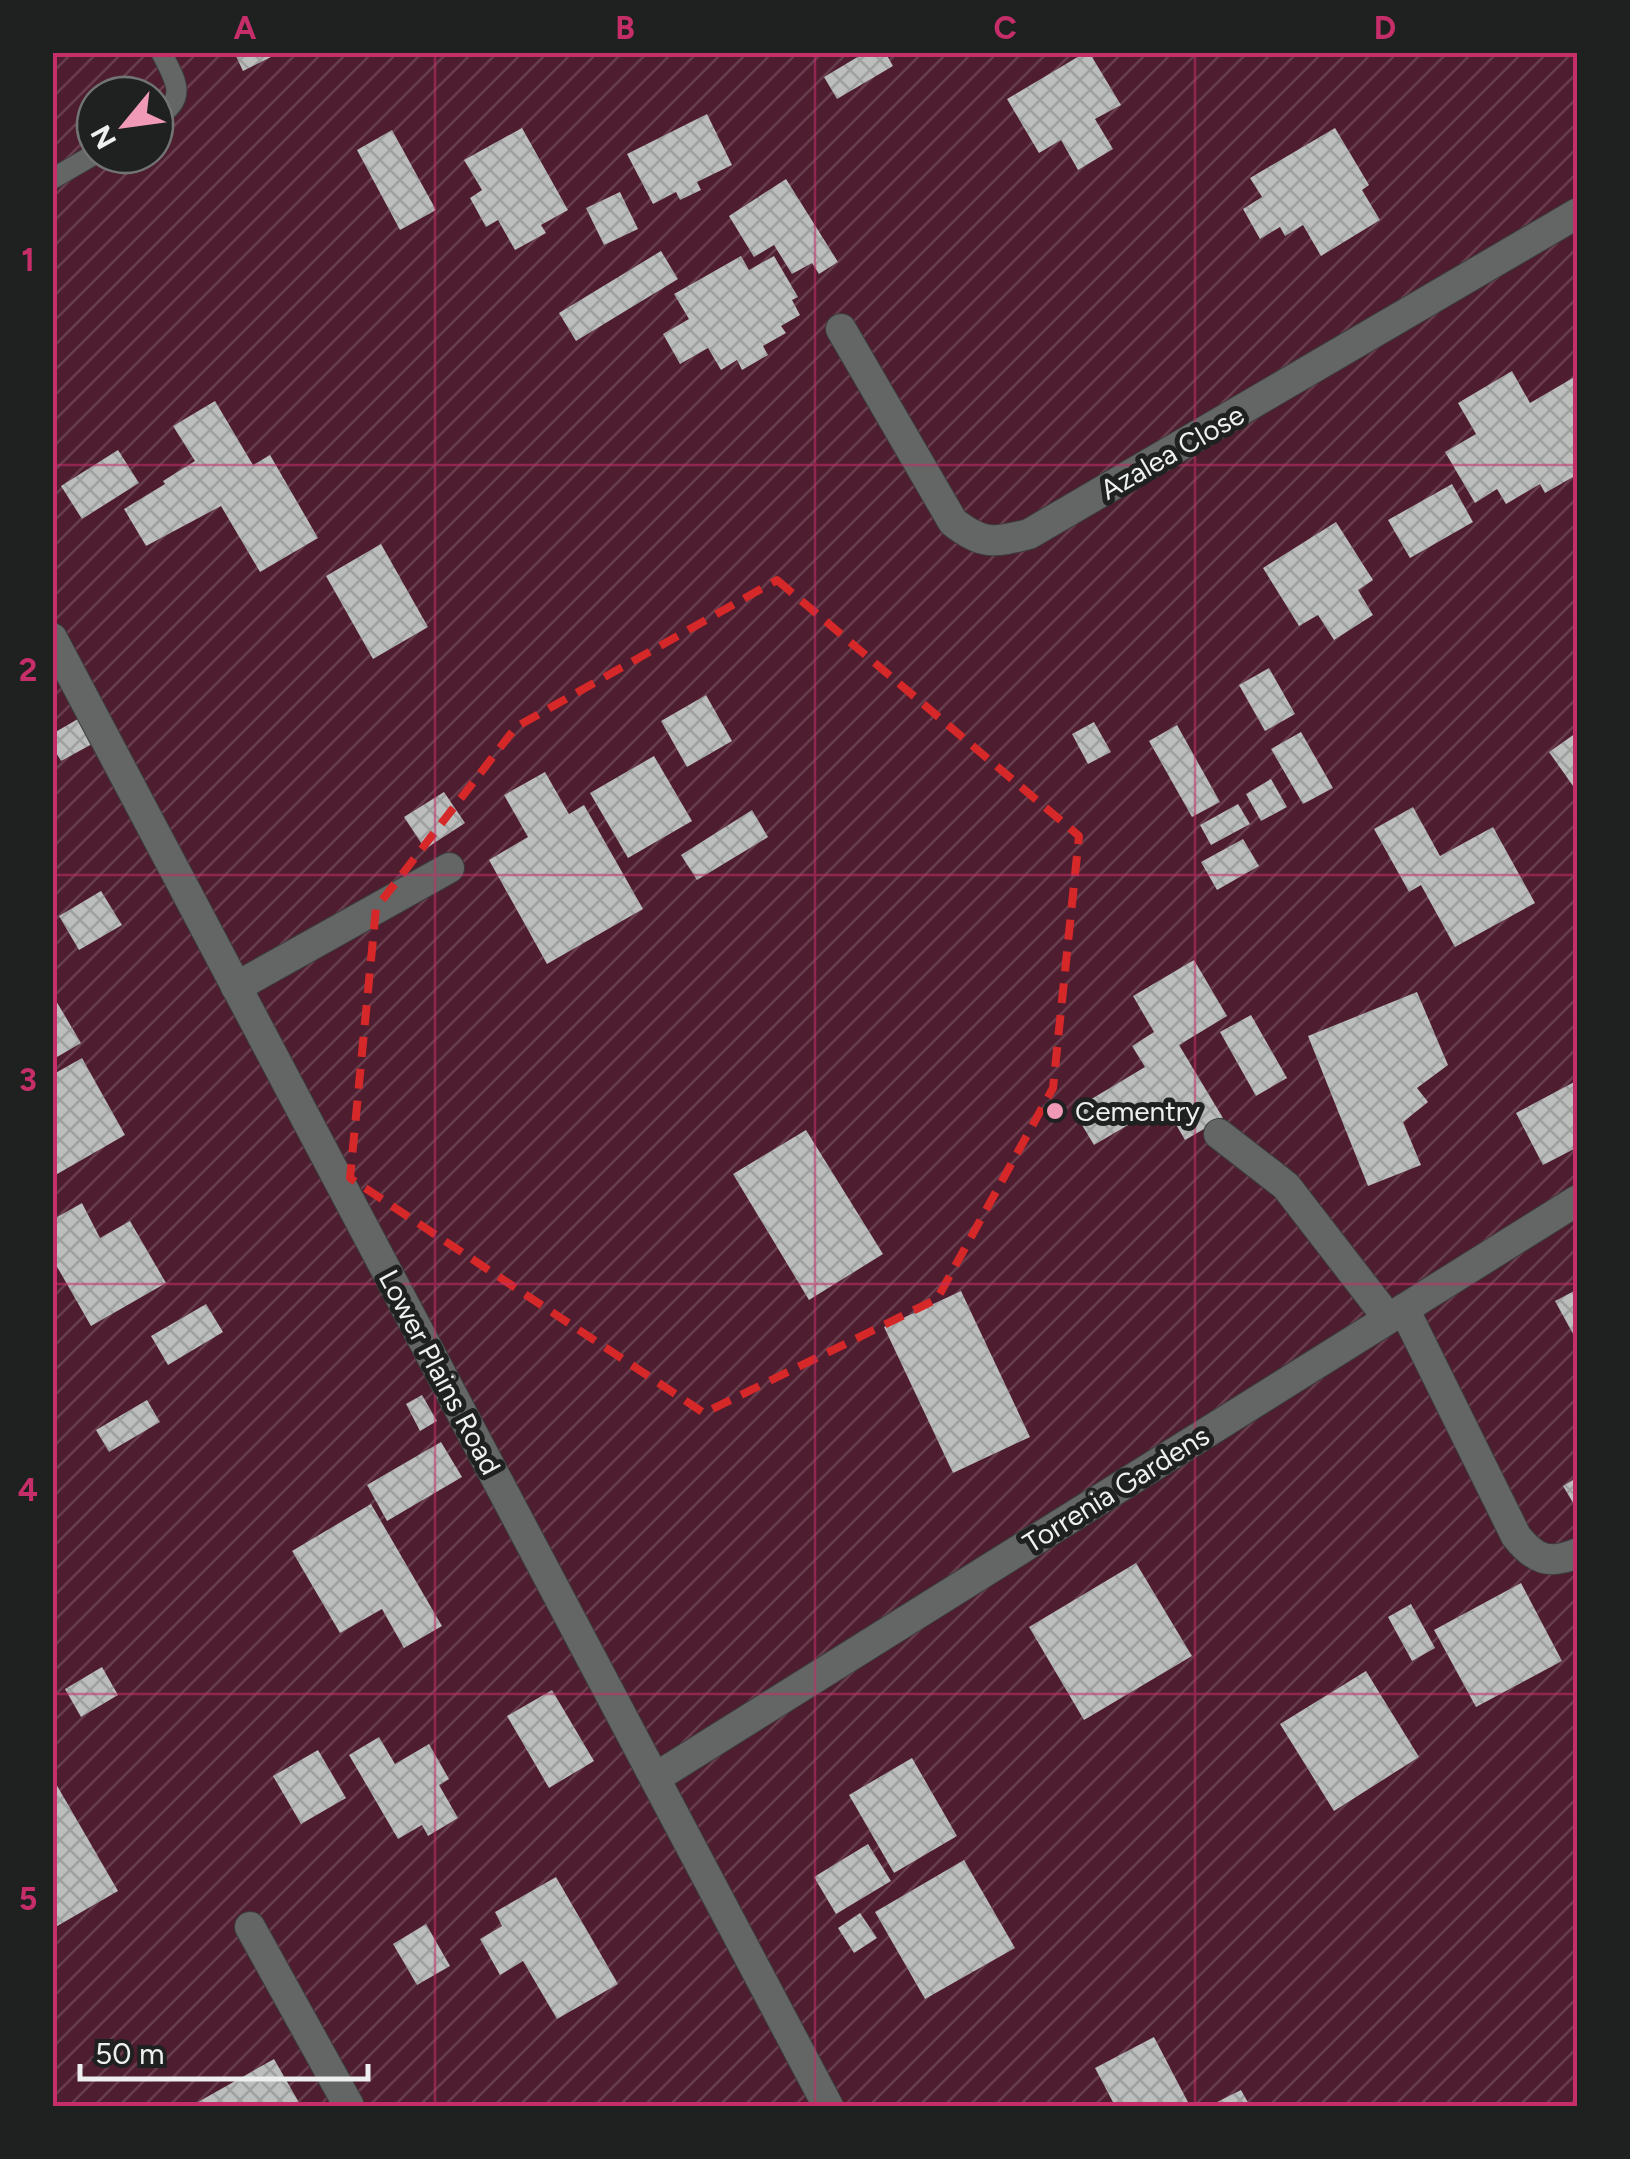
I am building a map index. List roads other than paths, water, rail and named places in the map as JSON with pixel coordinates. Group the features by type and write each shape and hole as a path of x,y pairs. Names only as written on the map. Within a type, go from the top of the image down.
{"street":[{"name":"Azalea Close","path":"841,329 953,522 975,538 1001,540 1029,534 1578,214"},
{"name":"Lower Plains Road","path":"52,638 828,2106"},
{"path":"236,987 449,868"},
{"path":"1219,1134 1286,1186 1396,1314 1528,1552 1542,1560 1558,1561 1578,1553"},
{"name":"Torrenia Gardens","path":"655,1778 1578,1200"},
{"path":"250,1927 349,2106"}],"lane":[{"path":"161,52 173,75"},
{"path":"52,179 75,166"}],"place":[{"name":"Cementry","path":"1055,1111"}]}
